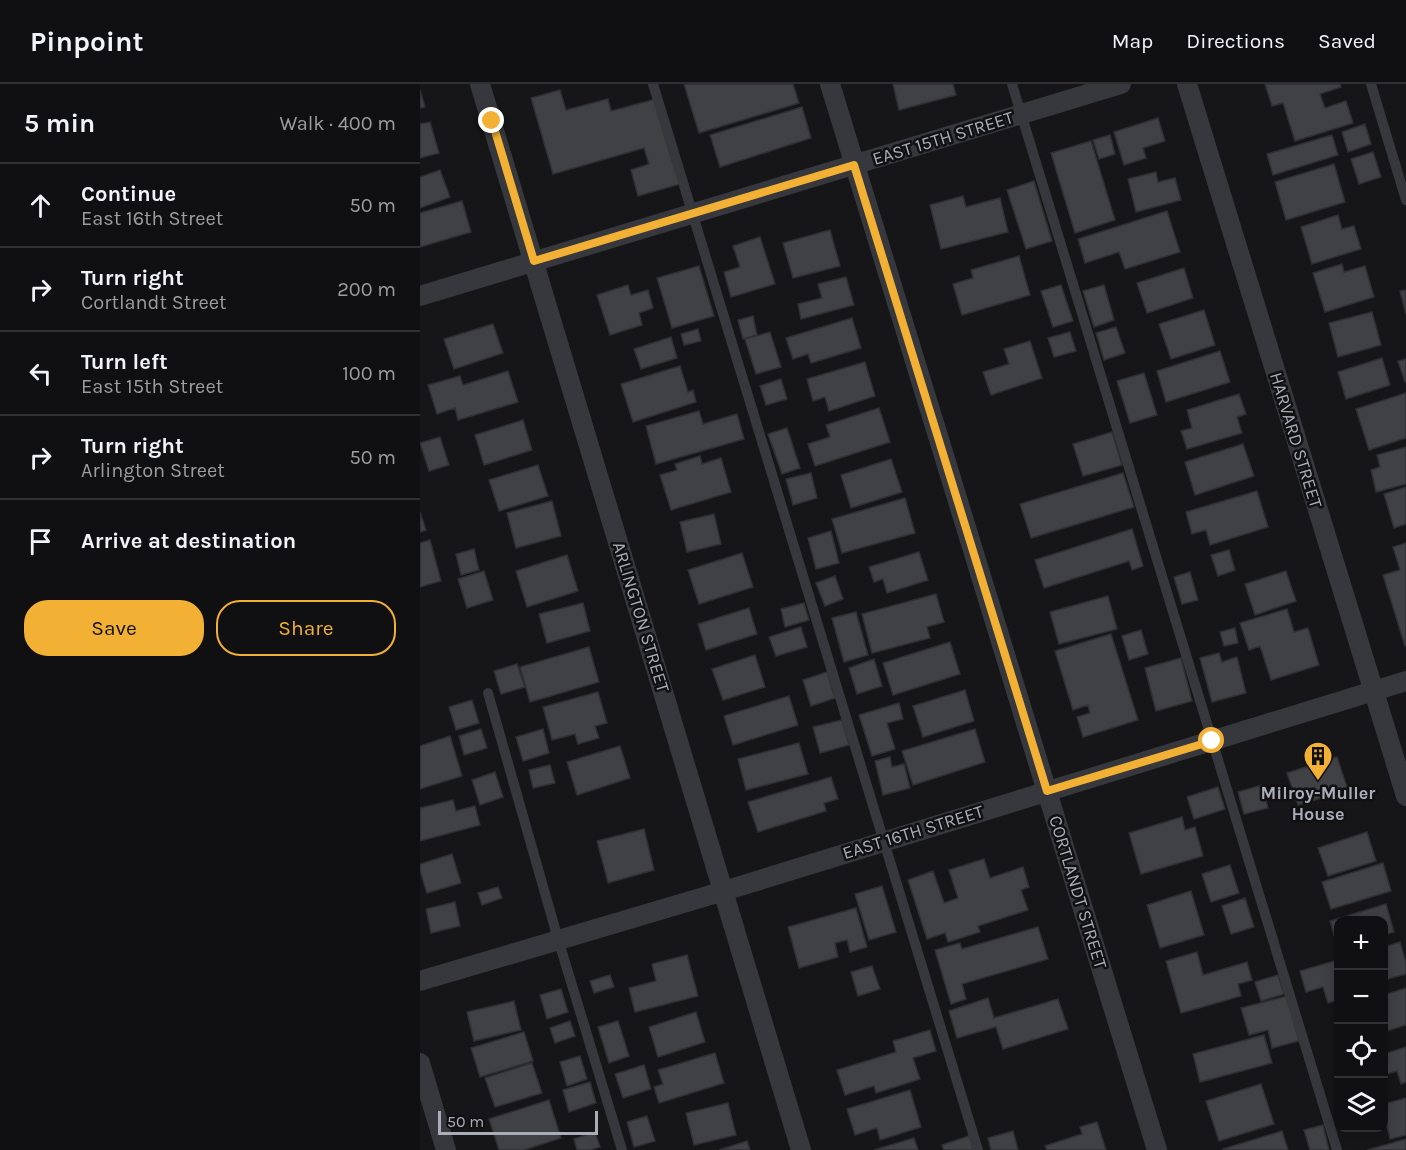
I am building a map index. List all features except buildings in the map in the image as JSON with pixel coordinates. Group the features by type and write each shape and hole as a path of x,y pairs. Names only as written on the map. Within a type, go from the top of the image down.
{"street":[{"name":"ARLINGTON STREET","path":"480,84 801,1150"},
{"name":"CORTLANDT STREET","path":"830,84 1158,1150"},
{"name":"EAST 15TH STREET","path":"420,296 1121,84"},
{"name":"HARVARD STREET","path":"1187,84 1406,796"},
{"name":"EAST 16TH STREET","path":"420,981 724,891 1406,681"},
{"path":"420,1063 446,1150"}],"lane":[{"path":"653,84 978,1150"},
{"path":"1012,84 1337,1150"},
{"path":"1371,84 1406,200"},
{"path":"488,693 558,939 622,1150"}],"place":[{"name":"Milroy-Muller House","path":"1318,782"}],"route":[{"path":"492,121 534,261 854,165 1047,791 1212,741"}]}
